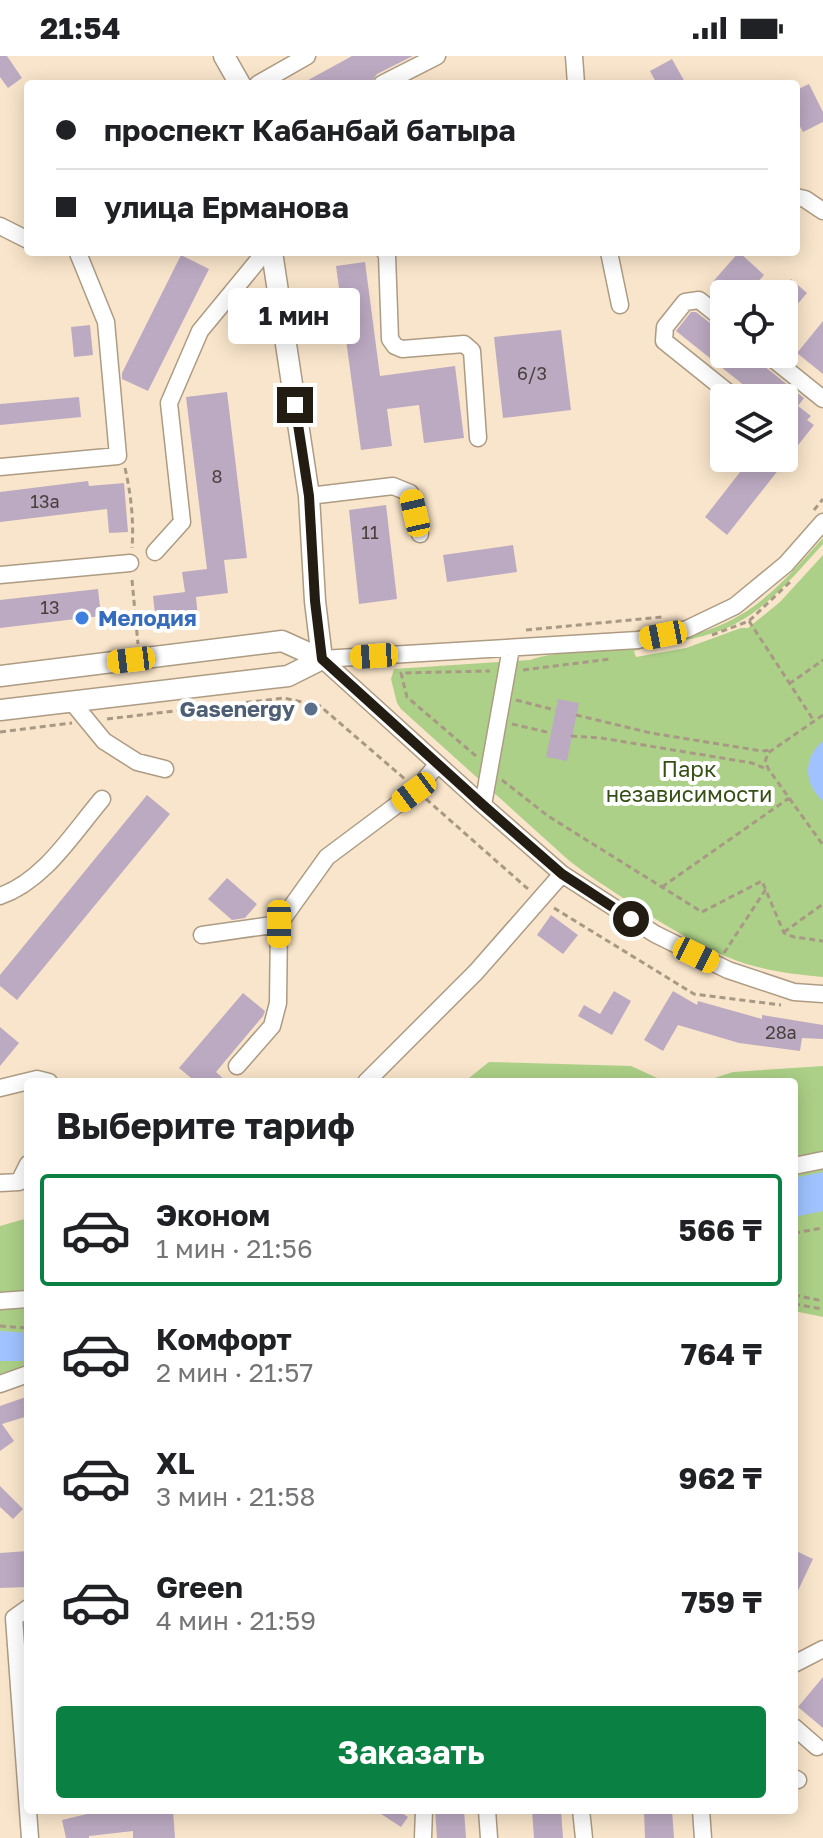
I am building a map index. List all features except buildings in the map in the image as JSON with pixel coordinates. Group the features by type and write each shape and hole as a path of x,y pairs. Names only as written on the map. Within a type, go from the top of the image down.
{"main road":[{"path":"224,56 238,80"},
{"path":"273,256 309,496 322,659"},
{"path":"0,676 282,641 322,659"},
{"path":"0,710 288,676 322,659"}],"street":[{"path":"265,80 307,56"},
{"path":"391,80 437,56"},
{"path":"574,56 576,80"},
{"path":"800,198 823,211"},
{"path":"0,226 24,238"},
{"path":"0,467 118,456 106,322 79,256"},
{"path":"155,552 182,522 169,403 200,331 262,256"},
{"path":"387,256 390,339 402,349 469,346 472,351 478,438"},
{"path":"610,256 620,305"},
{"path":"710,309 699,300 685,302 665,327 664,341 718,384"},
{"path":"784,368 823,399"},
{"path":"309,496 393,486 410,493 420,534"},
{"path":"322,659 638,640 687,629 735,606 786,564 818,516"},
{"path":"0,575 130,563"},
{"path":"483,805 511,648"},
{"path":"322,659 562,874 655,934 717,965 794,992 823,994"},
{"path":"72,702 104,741 137,762 165,769"},
{"path":"237,1066 272,1026 278,1003 279,924 327,857 416,790 438,764"},
{"path":"0,896 37,876 102,799"},
{"path":"370,1078 476,972 562,874"},
{"path":"202,935 279,924"},
{"path":"0,1088 24,1084"},
{"path":"798,1165 823,1160"},
{"path":"0,1183 19,1182 24,1172"},
{"path":"0,1301 24,1299"},
{"path":"0,1384 24,1375"},
{"path":"14,1615 24,1754"},
{"path":"798,1662 823,1649"},
{"path":"798,1730 817,1747"},
{"path":"28,1814 30,1838"},
{"path":"423,1838 424,1814"},
{"path":"487,1814 489,1838"},
{"path":"581,1814 584,1838"},
{"path":"701,1814 703,1838"}],"path":[{"path":"818,516 823,499"},
{"path":"522,630 673,615"},
{"path":"749,621 814,721"},
{"path":"789,684 823,660"},
{"path":"480,760 407,697 401,673 494,671"},
{"path":"0,732 284,698 320,706 540,899 694,994 792,1007"},
{"path":"516,700 555,710"},
{"path":"576,715 651,733 772,750"},
{"path":"823,715 768,753 765,762 823,845"},
{"path":"512,724 551,733"},
{"path":"571,736 601,738 752,763 769,770"},
{"path":"504,782 548,816 702,912 762,881 784,933 823,941"},
{"path":"662,887 789,798"},
{"path":"717,965 766,889"},
{"path":"784,933 823,904"},
{"path":"798,1232 823,1228"},
{"path":"798,1296 823,1301"},
{"path":"798,1305 823,1309"},
{"path":"0,1326 24,1328"}],"green space":[{"name":"Парк независимости","path":"823,538 823,544 786,584 760,608 730,627 634,651 636,657 686,648 748,628 780,602 823,555 823,977 792,974 744,963 689,938 636,906 565,857 397,703 391,679 394,669 530,660 564,653 622,649 703,632 733,619 768,595"},
{"path":"489,1062 631,1066 657,1078 469,1078"},
{"path":"823,1066 823,1317 798,1312 798,1078 714,1078 733,1072"},
{"path":"24,1219 24,1372 0,1374 0,1226"}],"water":[{"path":"823,741 823,801 812,786 808,771 812,755"},
{"path":"823,1172 823,1211 798,1216 798,1177"},
{"path":"0,1331 24,1333 24,1361 0,1361"}],"place":[{"name":"Мелодия","path":"82,618"},
{"name":"Gasenergy","path":"311,709"}],"route":[{"path":"295,405 309,496 322,659 562,874 631,919"}]}
